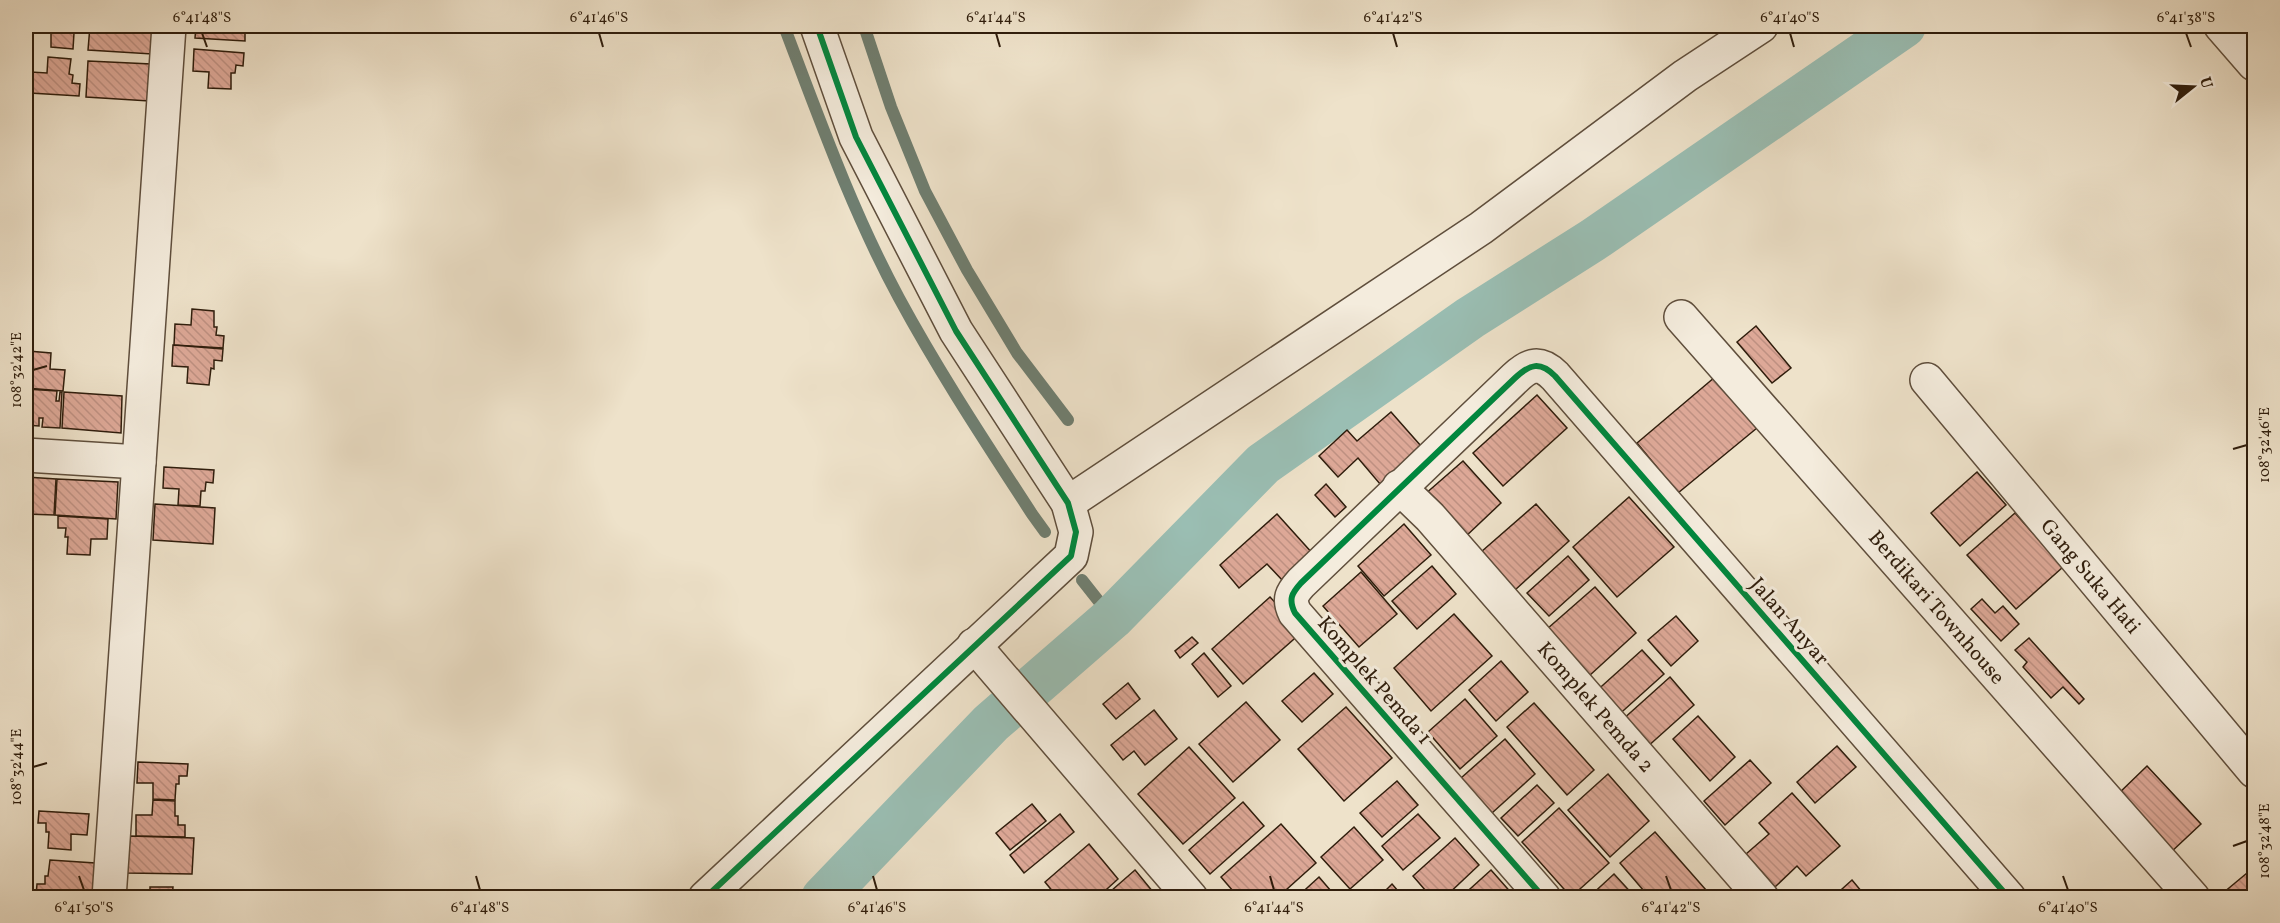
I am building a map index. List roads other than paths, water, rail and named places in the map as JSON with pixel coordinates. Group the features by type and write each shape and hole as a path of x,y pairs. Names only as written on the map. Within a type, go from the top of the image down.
{"street":[{"path":"109,897 169,26"},
{"path":"705,897 1071,556 1076,531 1068,503 956,331 856,136 817,26"},
{"path":"1068,503 1481,228 1685,76 1761,26"},
{"path":"2221,26 2254,64"},
{"name":"Berdikari Townhouse","path":"1681,317 2193,897"},
{"name":"Jalan Anyar","path":"1400,487 1522,371 1535,365 1546,367 2009,897"},
{"name":"Gang Suka Hati","path":"1927,380 2254,771"},
{"path":"26,454 139,462"},
{"name":"Komplek Pemda 2","path":"1400,487 1430,517 1762,897"},
{"name":"Komplek Pemda 1","path":"1400,487 1301,583 1293,593 1290,603 1294,613 1544,897"},
{"path":"974,645 1191,897"}],"waterway":[{"path":"784,26 837,164 866,232 899,298 947,380 1045,532"},
{"path":"864,26 891,107 925,191 967,270 1017,353 1068,420"},
{"path":"823,898 991,723 1112,618 1263,464 1470,318 1593,240 1904,26"},
{"path":"1082,580 1112,618"}]}
